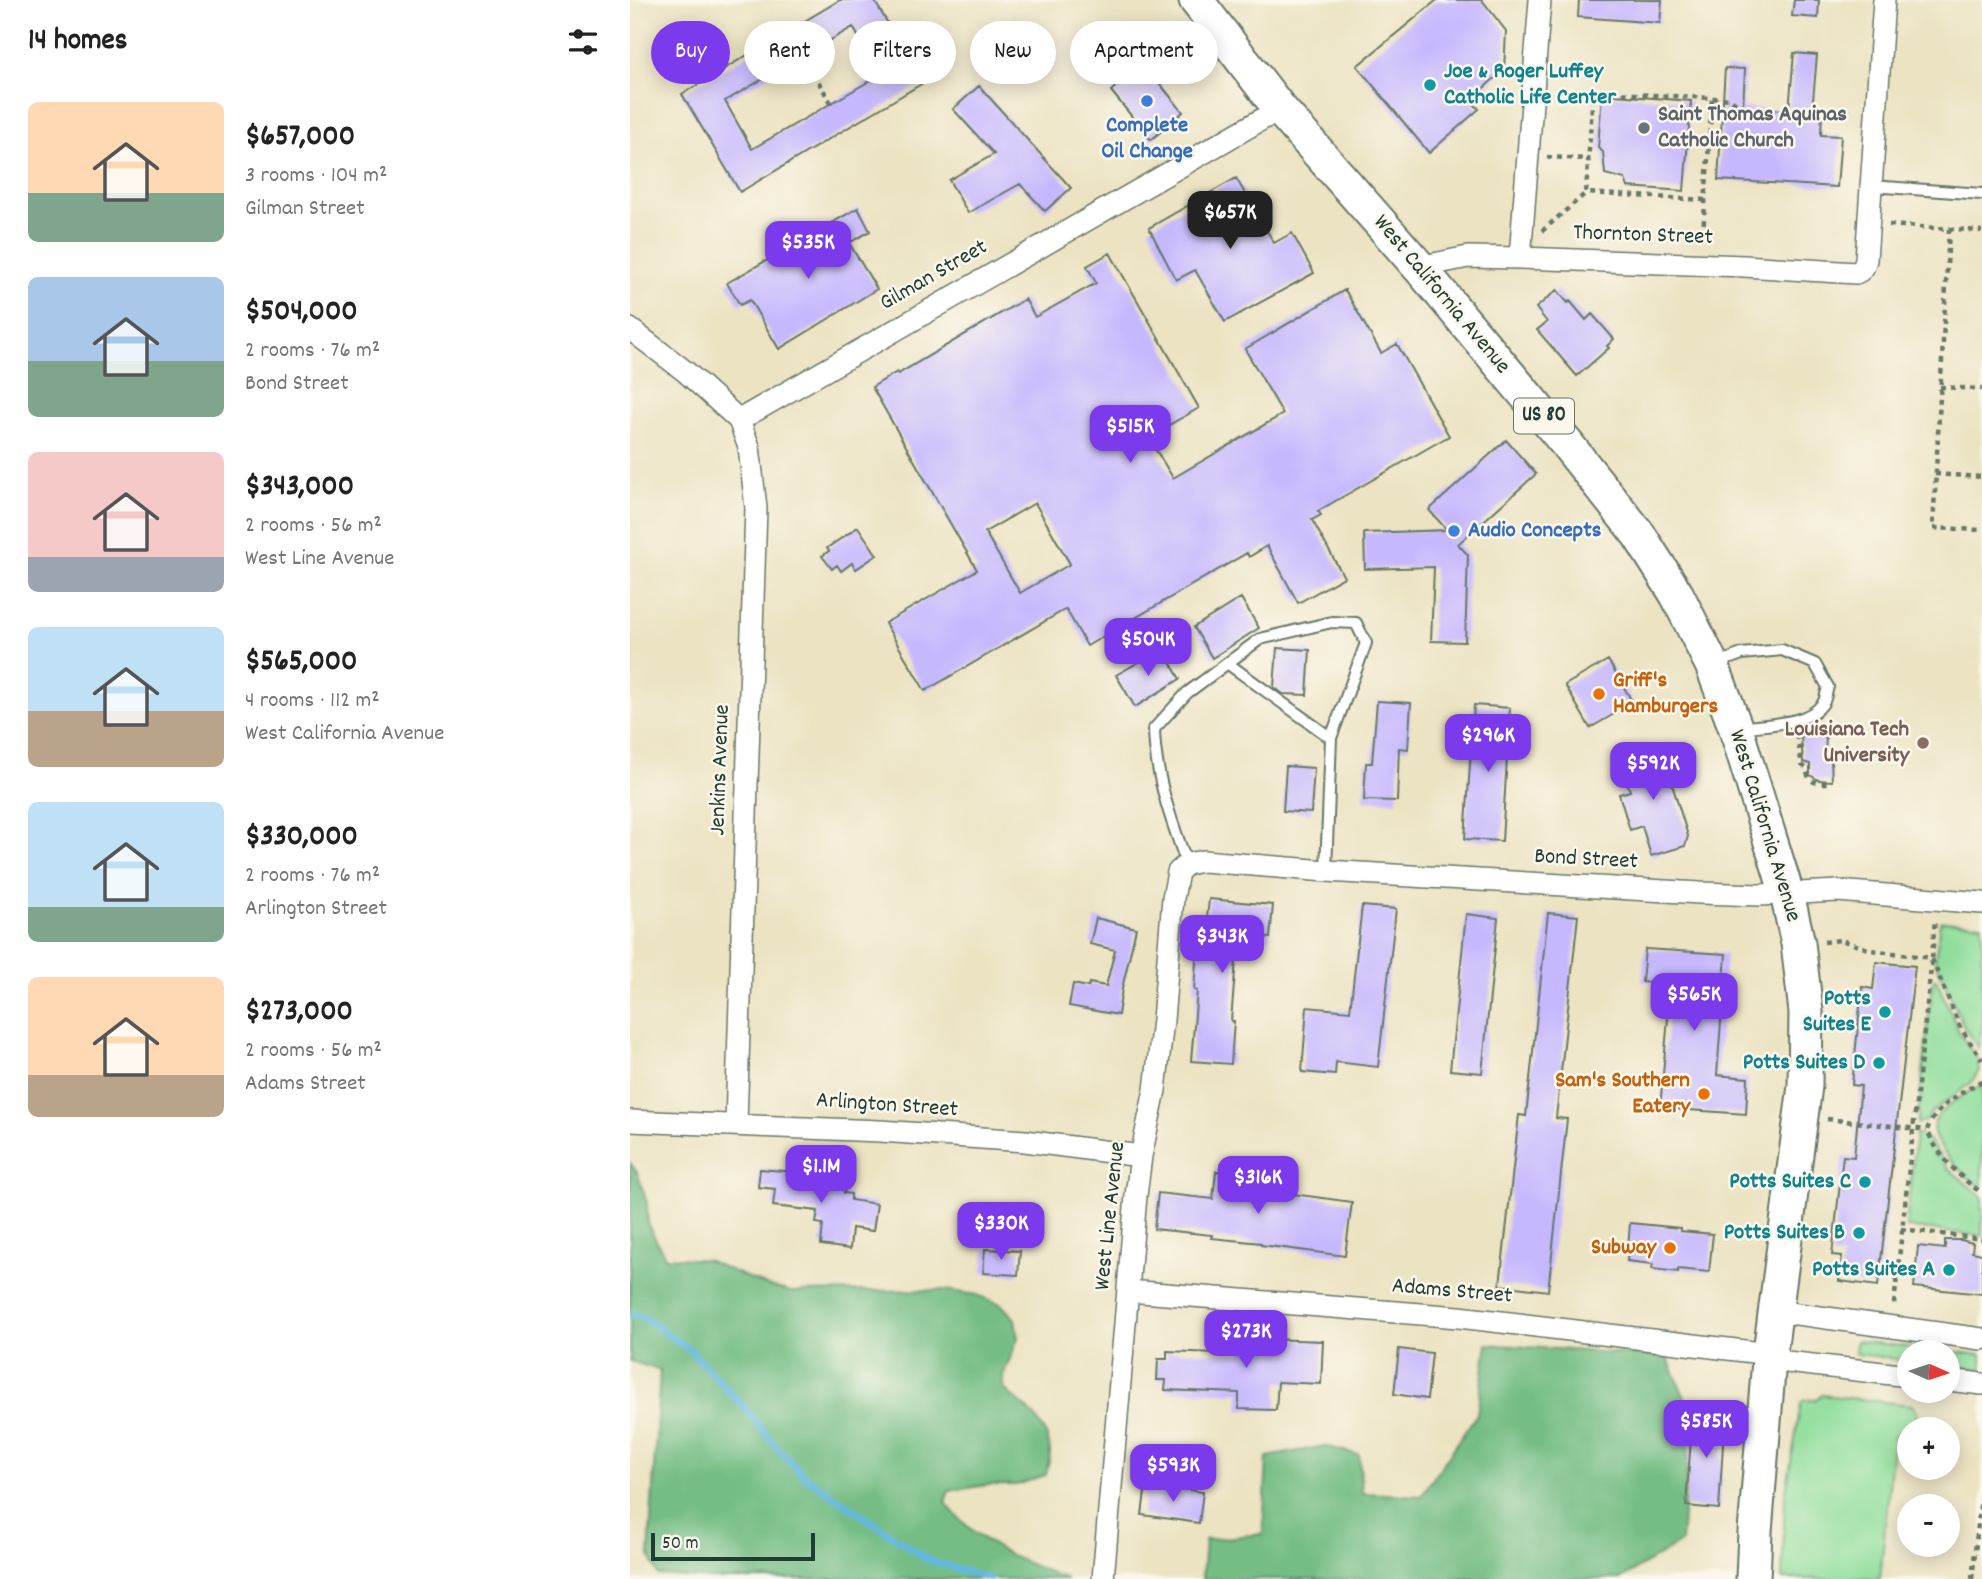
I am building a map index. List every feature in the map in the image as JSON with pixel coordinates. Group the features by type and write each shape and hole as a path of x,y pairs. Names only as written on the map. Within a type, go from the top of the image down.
{"main road":[{"name":"West California Avenue","path":"1196,0 1280,109 1419,267 1639,535 1676,595 1712,665 1736,729 1787,894 1798,943 1806,1012 1805,1086 1770,1357 1753,1579"}],"street":[{"path":"1520,258 1540,0"},
{"path":"1871,186 1884,0"},
{"name":"Gilman Street","path":"739,420 1280,109"},
{"name":"Thornton Street","path":"1419,267 1468,257 1744,266 1856,273 1864,267 1871,186"},
{"path":"630,329 686,372 739,420"},
{"name":"Jenkins Avenue","path":"736,1124 756,509 749,447 739,420"},
{"name":"Bond Street","path":"1187,864 1203,861 1700,893 1760,895 1838,891 1982,903"},
{"name":"West Line Avenue","path":"1103,1579 1141,1156 1155,1090 1172,898 1178,872 1187,864"},
{"name":"Arlington Street","path":"630,1121 880,1131 1012,1140 1141,1156"},
{"name":"Adams Street","path":"1128,1291 1459,1317 1897,1374"},
{"path":"1775,1311 1982,1339"},
{"path":"1960,1381 1982,1384"}],"lane":[{"path":"1871,186 1982,194"},
{"path":"1187,864 1168,811 1154,755 1154,729 1187,692 1259,639 1332,622 1356,623 1366,643 1331,738 1326,871"},
{"path":"1712,665 1742,654 1782,650 1815,664 1828,687 1824,702 1810,716 1793,722 1736,729"},
{"path":"1227,663 1331,738"}],"path":[{"path":"820,84 831,103"},
{"path":"1541,232 1586,192 1593,92 1731,99 1742,108"},
{"path":"1703,234 1712,98"},
{"path":"1542,157 1588,159"},
{"path":"1586,192 1705,200"},
{"path":"1878,224 1982,231"},
{"path":"1949,229 1933,528 1982,530"},
{"path":"1940,387 1982,389"},
{"path":"1935,474 1982,477"},
{"path":"1785,737 1797,737 1802,765 1806,768 1808,777 1816,783 1829,783"},
{"path":"1894,1304 1936,918 1947,919"},
{"path":"1819,942 1841,940 1871,950 1932,958"},
{"path":"1932,958 1960,1027 1982,1060"},
{"path":"1982,1081 1947,1103 1930,1121 1927,1130 1941,1154 1969,1184 1982,1193"},
{"path":"1822,1118 1927,1130"},
{"path":"1901,1229 1982,1239"},
{"path":"1972,1579 1982,1488"}],"green space":[{"path":"1942,921 1982,924 1982,1026 1978,1048 1965,1029 1935,960"},
{"path":"1936,979 1961,1036 1977,1058 1979,1070 1972,1082 1932,1112 1927,1120 1917,1124 1933,980"},
{"path":"1982,1085 1982,1188 1949,1158 1936,1138 1934,1129 1935,1121 1943,1110"},
{"path":"1916,1133 1927,1138 1948,1168 1982,1197 1982,1236 1906,1227"},
{"path":"630,1163 637,1172 647,1203 648,1225 665,1257 706,1260 765,1285 791,1292 946,1290 977,1295 1001,1304 1015,1319 1018,1338 1003,1376 1004,1389 1034,1416 1045,1433 1050,1452 1046,1475 1017,1485 987,1485 949,1491 945,1502 957,1517 1000,1550 1067,1579 710,1579 658,1575 649,1553 660,1370 630,1361"},
{"path":"1856,1341 1897,1346 1897,1359 1855,1354"},
{"path":"1487,1344 1667,1357 1691,1412 1681,1542 1620,1579 1202,1579 1205,1540 1263,1534 1267,1457 1325,1446 1359,1455 1362,1493 1421,1496 1477,1414"},
{"path":"1960,1353 1982,1355 1982,1369 1960,1366"},
{"path":"1822,1395 1912,1405 1917,1411 1915,1417 1897,1417 1880,1579 1782,1579 1785,1497 1801,1404 1804,1400 1815,1400"}],"building":[{"path":"840,0 874,0 886,21 849,21 849,29 835,37 835,21 805,21"},
{"name":"Joe & Roger Luffey Catholic Life Center","path":"1437,0 1482,0 1506,31 1504,70 1470,100 1479,109 1429,153 1357,66"},
{"path":"1579,0 1662,0 1660,23 1578,17"},
{"path":"1794,0 1819,0 1818,18 1792,16"},
{"path":"1794,53 1817,55 1812,112 1822,112 1821,135 1841,136 1837,187 1718,180 1725,68 1745,69 1743,108 1789,110"},
{"path":"744,57 744,84 754,84 725,101 752,149 864,84 921,84 740,192 682,94 699,84 730,84 730,65"},
{"name":"Complete Oil Change","path":"1118,84 1160,84 1183,112 1151,140 1111,91"},
{"path":"979,86 1071,188 1045,211 1020,184 968,213 949,180 994,154 953,109"},
{"name":"Saint Thomas Aquinas Catholic Church","path":"1602,94 1691,101 1684,191 1628,187 1625,179 1605,174 1603,152 1598,148"},
{"path":"1236,178 1274,243 1292,233 1314,273 1225,322 1195,270 1176,280 1149,228"},
{"path":"858,208 870,231 849,243 877,289 779,349 750,300 740,305 727,283"},
{"path":"1110,253 1199,408 1148,437 1173,478 1283,414 1245,349 1345,290 1381,353 1397,344 1449,436 1318,511 1321,515 1312,520 1344,577 1298,603 1267,546 1249,557 1247,553 1087,646 1066,609 925,691 885,623 977,570 872,387 1025,299 1035,317 1096,283 1087,266","holes":["1035,503 1070,564 1020,593 985,532"]},
{"path":"1557,290 1586,320 1592,314 1614,339 1607,346 1609,348 1577,376 1537,330 1547,322 1536,308"},
{"name":"Audio Concepts","path":"1506,440 1536,474 1458,544 1468,555 1465,642 1431,641 1434,567 1365,569 1364,533 1447,530 1429,510"},
{"path":"858,527 877,555 856,569 852,563 841,571 837,565 832,569 822,556 829,551 827,548"},
{"path":"1241,598 1259,628 1212,658 1194,627"},
{"path":"1277,648 1310,650 1307,695 1283,694 1274,687"},
{"path":"1162,649 1180,679 1135,707 1116,675"},
{"name":"Griff's Hamburgers","path":"1608,660 1633,703 1590,728 1565,685"},
{"path":"1377,701 1411,703 1408,749 1399,748 1397,801 1364,800 1366,763 1372,763"},
{"path":"1474,705 1510,708 1502,841 1465,839"},
{"path":"1801,736 1826,737 1825,752 1831,759 1832,781 1818,780 1810,775 1810,764 1803,762"},
{"path":"1653,750 1662,752 1688,836 1685,846 1651,856 1642,826 1630,830 1619,794 1630,791 1620,760"},
{"path":"1286,766 1314,768 1311,813 1283,811"},
{"path":"1209,899 1273,905 1270,938 1238,935 1231,1021 1234,1021 1231,1064 1191,1061 1197,991 1194,990 1197,948 1204,948"},
{"path":"1362,906 1396,909 1378,1067 1336,1062 1335,1075 1302,1072 1307,1007 1350,1011"},
{"path":"1548,913 1578,916 1556,1118 1567,1119 1548,1291 1500,1285 1519,1115 1526,1116"},
{"path":"1466,914 1498,918 1482,1073 1450,1070"},
{"path":"1096,918 1136,928 1118,1015 1069,1006 1073,984 1106,986 1115,950 1090,944"},
{"path":"1645,949 1726,954 1717,1075 1748,1078 1746,1114 1660,1108 1671,984 1642,982"},
{"path":"1876,962 1915,966 1878,1286 1839,1281 1842,1256 1832,1255 1843,1156 1854,1157 1861,1086 1852,1085 1862,987 1873,989"},
{"path":"1223,1168 1258,1171 1256,1189 1352,1202 1345,1256 1211,1238 1212,1235 1154,1229 1158,1193 1213,1199 1216,1171 1223,1172"},
{"path":"760,1169 806,1173 805,1180 845,1187 844,1193 851,1194 851,1200 877,1204 873,1231 852,1228 850,1249 821,1245 823,1224 816,1223 818,1211 773,1206 775,1189 758,1187"},
{"name":"Subway","path":"1630,1223 1713,1234 1709,1272 1652,1269 1653,1264 1627,1261"},
{"name":"Potts Suites A","path":"1945,1240 1973,1243 1972,1252 1982,1254 1982,1294 1914,1287 1918,1246 1945,1249"},
{"path":"985,1249 1020,1251 1018,1275 983,1273"},
{"path":"1243,1338 1323,1341 1321,1384 1278,1382 1276,1410 1239,1409 1239,1393 1165,1390 1166,1380 1157,1380 1158,1359 1167,1359 1167,1351 1242,1354"},
{"path":"1399,1349 1432,1353 1427,1399 1394,1394"},
{"path":"1693,1411 1725,1413 1719,1509 1686,1506"},
{"path":"1146,1484 1203,1492 1199,1523 1142,1515"}],"waterway":[{"path":"630,1313 644,1318 689,1349 803,1475 928,1560 990,1579"}],"place":[{"name":"Joe & Roger Luffey Catholic Life Center","path":"1430,85"},
{"name":"Complete Oil Change","path":"1147,101"},
{"name":"Saint Thomas Aquinas Catholic Church","path":"1644,128"},
{"name":"Audio Concepts","path":"1454,531"},
{"name":"Griff's Hamburgers","path":"1599,694"},
{"name":"Louisiana Tech University","path":"1923,743"},
{"name":"Potts Suites E","path":"1885,1012"},
{"name":"Potts Suites D","path":"1879,1063"},
{"name":"Sam's Southern Eatery","path":"1704,1094"},
{"name":"Potts Suites C","path":"1865,1182"},
{"name":"Potts Suites B","path":"1859,1233"},
{"name":"Subway","path":"1670,1248"},
{"name":"Potts Suites A","path":"1949,1270"}]}
